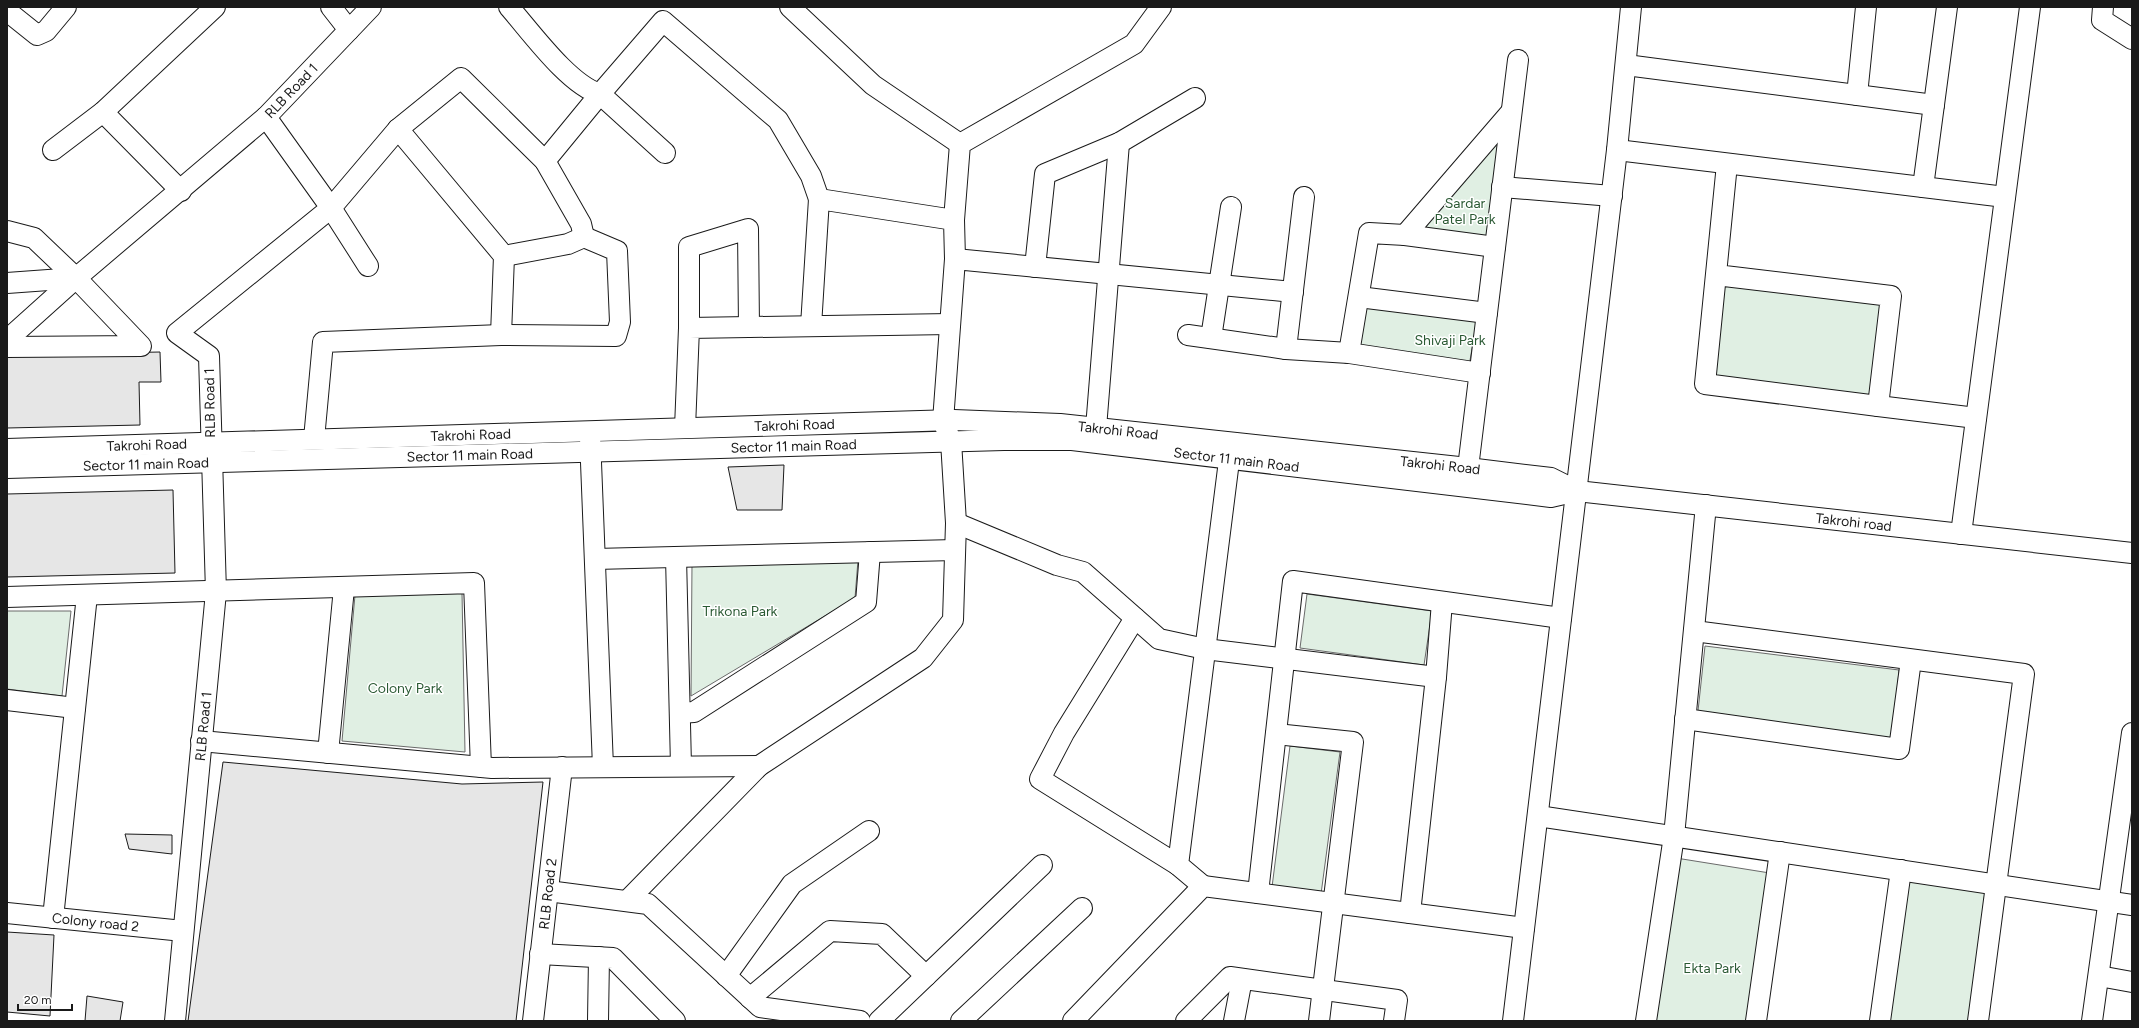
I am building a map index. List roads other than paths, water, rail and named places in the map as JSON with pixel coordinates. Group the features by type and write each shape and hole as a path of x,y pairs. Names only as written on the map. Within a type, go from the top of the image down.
{"street":[{"path":"7,11 37,35 46,31 66,7"},
{"path":"52,150 103,112 215,7"},
{"path":"331,7 349,30"},
{"name":"RLB Road 1","path":"175,1021 216,592 209,356 177,333 331,208 266,117 371,7"},
{"path":"509,7 562,67 581,85 600,94 665,153"},
{"path":"790,7 873,85 960,144"},
{"path":"960,144 1134,44 1161,7"},
{"path":"1513,1021 1612,196 1631,7"},
{"path":"1857,95 1866,7"},
{"path":"1923,187 1947,7"},
{"path":"1961,534 2030,7"},
{"path":"2103,7 2102,20 2132,39"},
{"path":"545,161 663,21 778,120 812,176 818,199 812,326"},
{"path":"1468,468 1518,60"},
{"path":"1626,65 1934,105"},
{"path":"368,266 331,208 398,129 461,78 545,161 581,224 584,237"},
{"path":"1035,267 1045,174 1119,143 1195,98"},
{"path":"103,112 181,191"},
{"path":"1405,235 1511,112"},
{"path":"7,340 76,278 181,191 266,117"},
{"path":"398,129 504,256 501,335"},
{"path":"1096,428 1119,143"},
{"path":"627,901 759,766 924,658 953,620 956,523 951,441 943,421 955,259 954,220 960,144"},
{"path":"1617,150 2005,197"},
{"path":"1727,164 1705,384 1976,418"},
{"path":"1502,187 1612,196"},
{"path":"1286,349 1304,197"},
{"path":"818,199 954,220"},
{"path":"1211,338 1231,207"},
{"path":"685,428 689,328 689,248 748,229 749,327"},
{"path":"7,231 34,238 76,278 141,346 7,347"},
{"path":"1349,353 1369,233 1405,235 1495,247"},
{"path":"314,439 323,342 501,335 616,336 620,322 618,251 584,237 568,244 504,256"},
{"path":"955,259 1292,292"},
{"path":"1716,275 1891,296 1878,406"},
{"path":"7,283 76,278"},
{"path":"1359,297 1487,313"},
{"path":"689,328 950,324"},
{"path":"1188,335 1286,349 1349,353 1480,373"},
{"name":"Takrohi Road","path":"7,449 211,452 314,439 591,441 685,428 943,421 1060,424 1096,428 1230,450 1468,468 1552,478 1577,491"},
{"name":"Sector 11 main Road","path":"7,468 211,452 591,441 1072,440 1230,450 1551,497 1577,491"},
{"path":"591,441 603,767"},
{"path":"1178,865 1230,450"},
{"name":"Takrohi road","path":"1577,491 2132,552"},
{"path":"1646,1021 1674,836 1706,506"},
{"path":"956,523 1057,565 1083,572 1159,639 1205,649 1436,677"},
{"path":"595,559 955,550"},
{"path":"680,713 694,712 866,602 870,552"},
{"path":"676,557 681,766"},
{"path":"1258,893 1293,581 1562,618"},
{"path":"7,597 216,592 474,583 481,767"},
{"path":"328,753 344,588"},
{"path":"53,918 87,595"},
{"path":"1410,913 1436,677 1442,602"},
{"path":"1134,618 1064,733 1040,780 1178,865 1203,886 1524,928"},
{"path":"1694,631 2024,674 1978,1021"},
{"path":"1685,719 1899,749 1911,660"},
{"path":"7,700 75,708"},
{"path":"2092,1021 2132,733"},
{"path":"1276,734 1353,742 1335,903 1319,1021"},
{"path":"201,740 481,767 759,766"},
{"name":"RLB Road 2","path":"533,1021 562,767"},
{"path":"1538,816 2132,905"},
{"path":"726,976 792,884 869,831"},
{"path":"1756,1021 1780,852"},
{"path":"878,1021 1042,865"},
{"path":"1880,1021 1901,870"},
{"path":"1074,1021 1203,886"},
{"path":"548,891 648,904 726,976 756,1009 860,1021"},
{"path":"961,1021 1082,908"},
{"name":"Colony road 2","path":"7,914 183,931"},
{"path":"756,1009 830,931 882,934 926,976"},
{"path":"540,954 613,958 675,1021"},
{"path":"598,1021 599,958"},
{"path":"2099,976 2132,982"},
{"path":"1186,1021 1230,977 1397,1000 1394,1021"},
{"path":"1234,1021 1242,979"}],"park label":[{"name":"Sardar Patel Park","path":"1465,212"},
{"name":"Shivaji Park","path":"1450,340"},
{"name":"Trikona Park","path":"740,611"},
{"name":"Colony Park","path":"405,688"},
{"name":"Ekta Park","path":"1712,968"}]}
